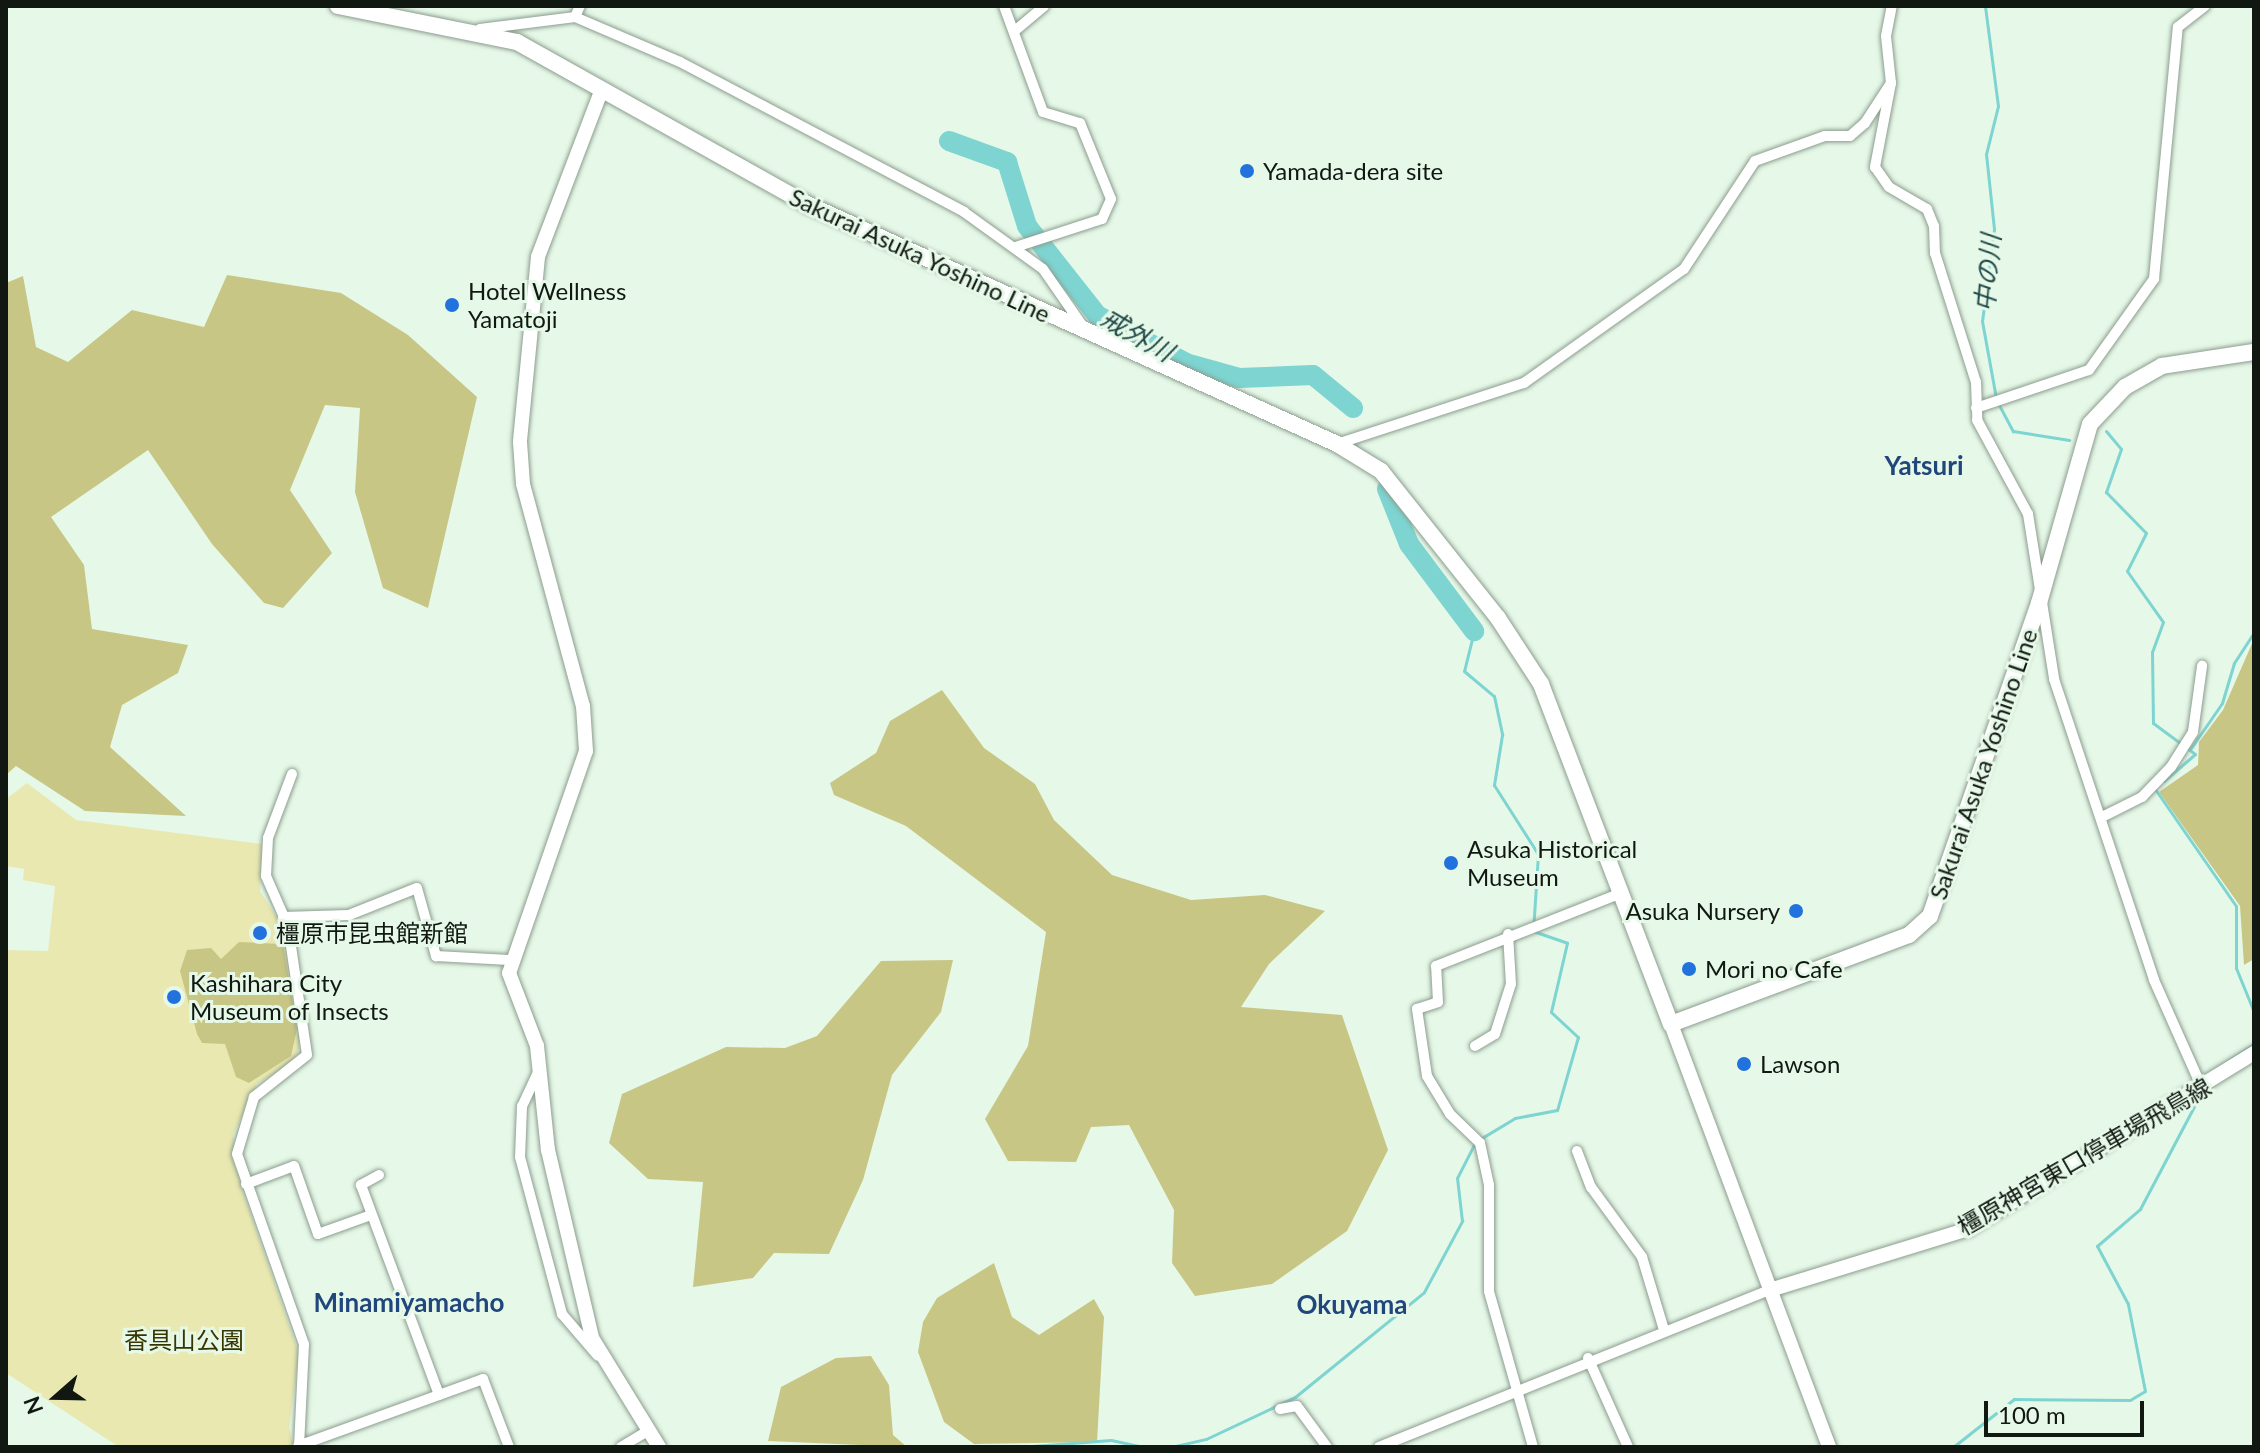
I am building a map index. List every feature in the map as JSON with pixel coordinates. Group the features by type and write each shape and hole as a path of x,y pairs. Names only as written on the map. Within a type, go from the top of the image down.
{"main road":[{"name":"Sakurai Asuka Yoshino Line","path":"338,6 480,29 556,60 809,205 1337,444 1381,471 1416,509 1524,657 1566,738 1671,1024 1909,935 1930,916 2039,603 2081,451 2105,404 2162,366 2254,352"}],"street":[{"path":"575,17 580,6"},
{"path":"1004,6 1017,29 1043,112 1080,123 1111,199 1102,219 1016,247"},
{"path":"1017,29 1044,6"},
{"path":"1892,6 1886,36 1891,83 1875,167 1889,187 1927,209 1976,382 1976,408 2028,514 2039,603 2054,679 2154,980 2203,1090"},
{"path":"1976,408 2089,370 2154,279 2178,27 2205,6"},
{"path":"480,29 575,17 922,186 1016,247 1063,292 1086,333"},
{"path":"1337,444 1534,376 1684,269 1755,161 1825,136 1850,136 1891,83"},
{"path":"598,1356 548,1150 541,1068 514,1000 509,960 586,751 583,706 523,484 520,442 538,257 602,89"},
{"path":"2102,817 2142,797 2189,739 2202,666"},
{"path":"292,774 267,847 268,885 283,917 307,1055 248,1106 238,1141 246,1184 304,1344 298,1446 483,1379 509,1447"},
{"path":"283,917 349,915 417,888 436,956 509,960"},
{"path":"1533,1447 1489,1291 1489,1185 1478,1140 1450,1114 1427,1076 1417,1009 1438,1002 1436,966 1508,934 1621,893"},
{"path":"1475,1046 1495,1034 1511,984 1508,934"},
{"path":"1671,1024 1829,1447"},
{"name":"橿原神宮東口停車場飛鳥線","path":"1770,1290 1968,1229 2203,1090 2254,1053"},
{"path":"541,1068 522,1106 520,1157 562,1314 598,1356 659,1447"},
{"path":"1577,1151 1591,1187 1642,1257 1664,1330"},
{"path":"246,1184 294,1166 318,1234 371,1215"},
{"path":"379,1175 361,1185 439,1395"},
{"path":"1379,1447 1588,1358 1770,1290"},
{"path":"1588,1358 1628,1447"},
{"path":"1280,1409 1297,1406 1327,1447"},
{"path":"621,1447 648,1431"}],"green space":[{"name":"香具山公園","path":"27,783 76,820 262,844 260,891 284,929 302,1031 296,1061 257,1084 233,1135 241,1186 299,1354 289,1428 294,1447 119,1447 6,1373 6,950 48,951 55,886 23,880 24,869 6,866 6,799"}],"shaded area":[{"path":"227,275 341,293 408,335 477,397 428,608 383,588 355,492 360,408 325,405 290,490 332,553 283,608 264,603 212,544 148,450 51,517 84,565 92,629 188,645 178,673 122,705 110,747 186,816 85,811 16,766 6,775 6,283 23,276 36,347 68,362 132,310 204,327"},
{"path":"2254,639 2254,959 2244,965 2240,906 2159,792 2198,765 2199,742 2223,710"},
{"path":"942,690 984,748 1035,784 1054,820 1112,875 1191,900 1265,895 1325,911 1269,964 1241,1007 1342,1015 1388,1150 1347,1231 1272,1284 1195,1296 1172,1263 1174,1210 1129,1125 1091,1127 1076,1162 1008,1161 985,1119 1028,1046 1046,932 906,826 834,795 830,783 876,753 890,721"},
{"path":"239,942 283,944 297,1029 291,1056 249,1083 236,1077 225,1044 202,1043 180,971 187,950 211,948 221,959"},
{"path":"953,960 941,1012 892,1075 863,1180 829,1254 774,1253 753,1278 693,1287 703,1182 648,1179 609,1143 622,1094 726,1047 785,1048 817,1036 881,961"},
{"path":"994,1263 1012,1317 1039,1335 1094,1299 1104,1317 1097,1442 974,1444 944,1422 918,1352 923,1322 937,1298"},
{"path":"871,1356 889,1385 893,1435 907,1447 768,1441 781,1387 836,1358"}],"waterway":[{"name":"中の川","path":"1985,6 1998,106 1986,154 1994,229 1982,321 1996,398"},
{"name":"戒外川","path":"949,141 1007,162 1027,226 1097,315 1186,363 1239,378 1313,375 1353,408"},
{"name":"中の川","path":"1999,405 2013,431 2069,440"},
{"name":"中の川","path":"2106,431 2121,449 2106,492 2146,533 2127,571 2163,622 2152,652 2153,723 2195,754 2164,781"},
{"name":"戒外川","path":"1387,489 1409,544 1474,631"},
{"path":"1474,631 1464,671 1494,696 1502,735 1494,785 1538,854 1533,931 1567,943 1551,1012 1578,1037 1557,1110 1515,1118 1480,1139"},
{"path":"2191,748 2222,703 2234,663 2254,632"},
{"path":"2155,789 2236,906 2236,968 2254,1012"},
{"path":"2214,1070 2254,1044"},
{"path":"1953,1447 2014,1399 2130,1400 2145,1391 2128,1304 2097,1246 2140,1209 2198,1099"},
{"path":"1171,1447 1206,1439 1295,1397 1424,1292 1462,1221 1457,1178 1474,1144"},
{"path":"1020,1447 1111,1440 1143,1447"},
{"path":"767,1447 785,1447"}],"place":[{"name":"Yamada-dera site","path":"1247,171"},
{"name":"Hotel Wellness Yamatoji","path":"452,305"},
{"name":"Asuka Historical Museum","path":"1451,863"},
{"name":"Asuka Nursery","path":"1796,911"},
{"name":"橿原市昆虫館新館","path":"260,933"},
{"name":"Mori no Cafe","path":"1689,969"},
{"name":"Kashihara City Museum of Insects","path":"174,997"},
{"name":"Lawson","path":"1744,1064"}],"district":[{"name":"Yatsuri","path":"1924,466"},
{"name":"Minamiyamacho","path":"409,1303"},
{"name":"Okuyama","path":"1352,1305"}]}
